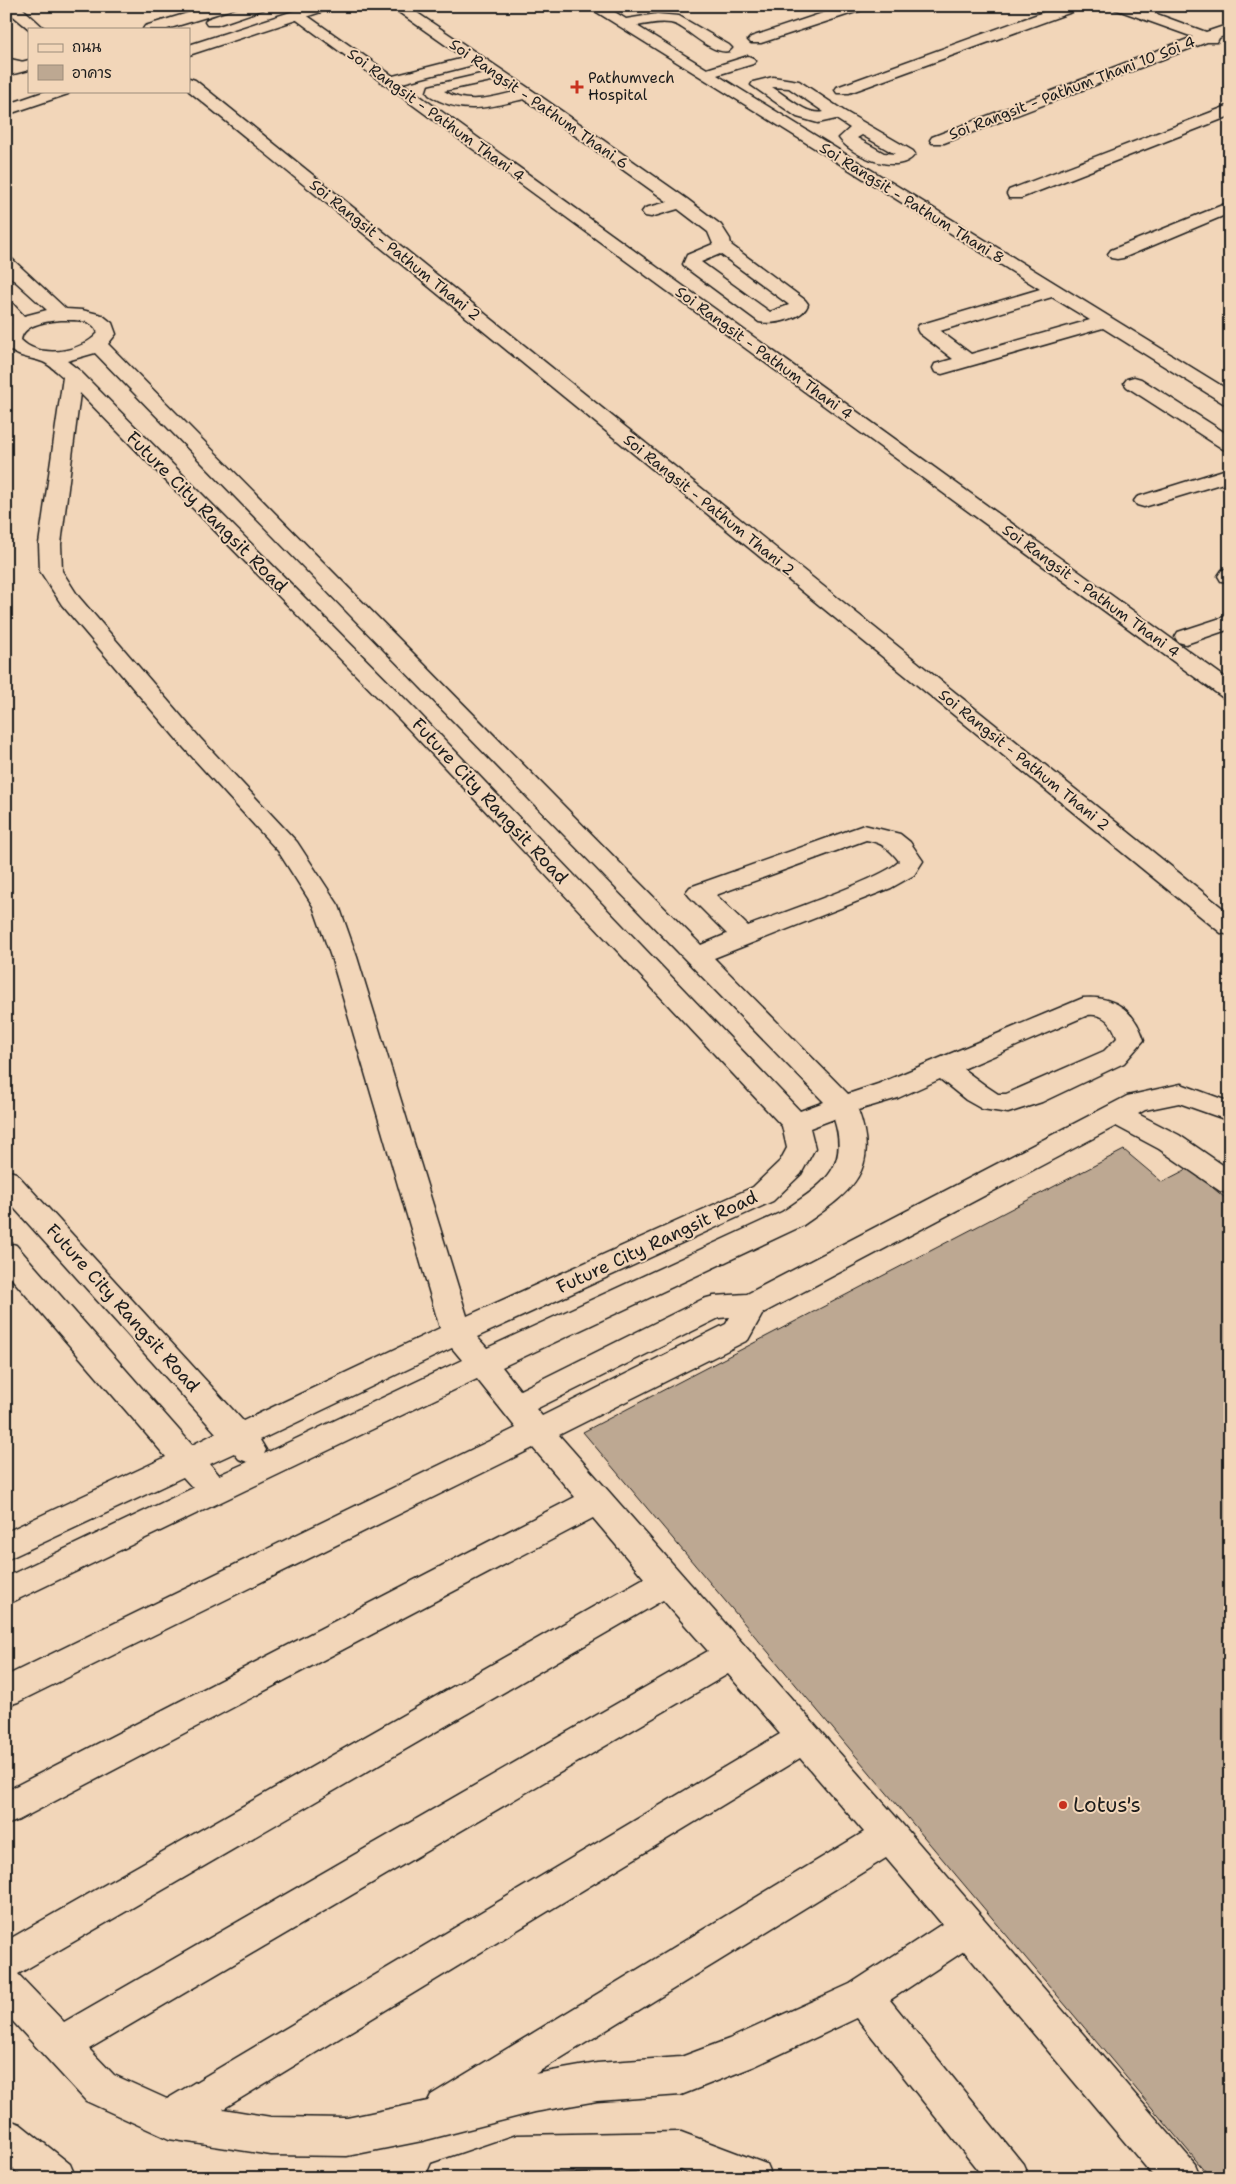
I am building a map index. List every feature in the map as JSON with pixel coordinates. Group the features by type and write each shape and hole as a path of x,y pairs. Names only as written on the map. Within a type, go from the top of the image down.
{"street":[{"path":"11,6 37,28"},
{"path":"190,30 259,6"},
{"path":"190,50 325,6"},
{"name":"Soi Rangsit - Pathum Thani 6","path":"397,6 681,203 714,228 721,239 722,248"},
{"name":"Soi Rangsit - Pathum Thani 8","path":"594,6 1230,399"},
{"path":"756,40 860,6"},
{"path":"843,90 1075,6"},
{"path":"1120,6 1230,45"},
{"path":"153,28 218,7"},
{"name":"Soi Rangsit - Pathum Thani 4","path":"296,15 390,81 1230,692"},
{"path":"624,24 657,18 679,20 724,48"},
{"name":"Soi Rangsit - Pathum Thani 10 Soi 4","path":"938,140 1230,28"},
{"path":"390,81 475,60"},
{"path":"706,74 748,61"},
{"path":"6,63 27,70"},
{"path":"6,71 27,70"},
{"path":"6,86 27,70"},
{"path":"497,75 440,87 435,89 435,92 452,103 466,105 478,105 526,94"},
{"name":"Soi Rangsit - Pathum Thani 2","path":"190,83 1230,927"},
{"path":"732,91 759,85 811,118 838,114 862,128"},
{"path":"6,105 58,92"},
{"path":"6,110 59,92"},
{"path":"1015,194 1230,110"},
{"path":"651,212 681,203"},
{"path":"1117,254 1230,207"},
{"path":"722,248 794,300 798,304 798,308 774,318 766,318 692,264 693,259 722,248"},
{"path":"6,263 61,314"},
{"path":"968,360 926,329 1053,291"},
{"path":"6,307 22,325"},
{"path":"61,314 86,316 103,323 108,334 98,345 76,354 49,356 28,353 9,342 15,330 22,325 47,316 61,314"},
{"path":"942,368 1105,322"},
{"name":"Future City Rangsit Road","path":"6,1592 481,1364 792,1219 838,1185 854,1159 850,1122 843,1105 98,345"},
{"path":"6,363 28,353"},
{"name":"Future City Rangsit Road","path":"6,1547 457,1333 763,1194 791,1167 801,1148 794,1123 408,715 72,375 49,356"},
{"path":"72,375 50,544 51,571 70,600 192,743 288,846 326,906 347,966 457,1333 537,1432 890,1836 1181,2178"},
{"path":"1134,383 1230,445"},
{"path":"1144,501 1230,474"},
{"path":"1186,637 1230,622"},
{"path":"408,715 449,702"},
{"path":"698,955 744,937 882,883 904,870 911,860 903,848 884,835 864,832 699,892 744,937"},
{"path":"794,1123 888,1091 1083,1007 1097,1004 1115,1013 1128,1027 1131,1040 1114,1057 1032,1095 1008,1104 992,1102 976,1093 944,1068"},
{"path":"517,1405 714,1307 752,1305 1138,1103 1181,1093 1230,1112"},
{"path":"1115,1114 1169,1142 1230,1184"},
{"name":"Future City Rangsit Road","path":"6,1180 240,1436 264,1468"},
{"path":"6,1252 190,1461 215,1492"},
{"path":"6,1692 737,1332 752,1305"},
{"path":"6,1809 597,1501"},
{"path":"6,1961 667,1580"},
{"path":"60,2045 731,1654"},
{"path":"169,2120 804,1738"},
{"path":"422,2122 890,1836"},
{"path":"6,1987 100,2088 169,2120 281,2136 347,2137 422,2122 535,2094 579,2086 681,2076 741,2053 863,1996 967,1928"},
{"path":"863,1996 1008,2178"},
{"path":"6,2138 56,2178"},
{"path":"446,2178 517,2154 681,2150 752,2178"}],"building":[{"name":"Lotus's","path":"1124,1150 1162,1182 1189,1168 1230,1202 1230,2178 1211,2178 583,1432"}],"place":[{"name":"Pathumvech Hospital","path":"577,87"},
{"name":"Lotus's","path":"1063,1805"}]}
